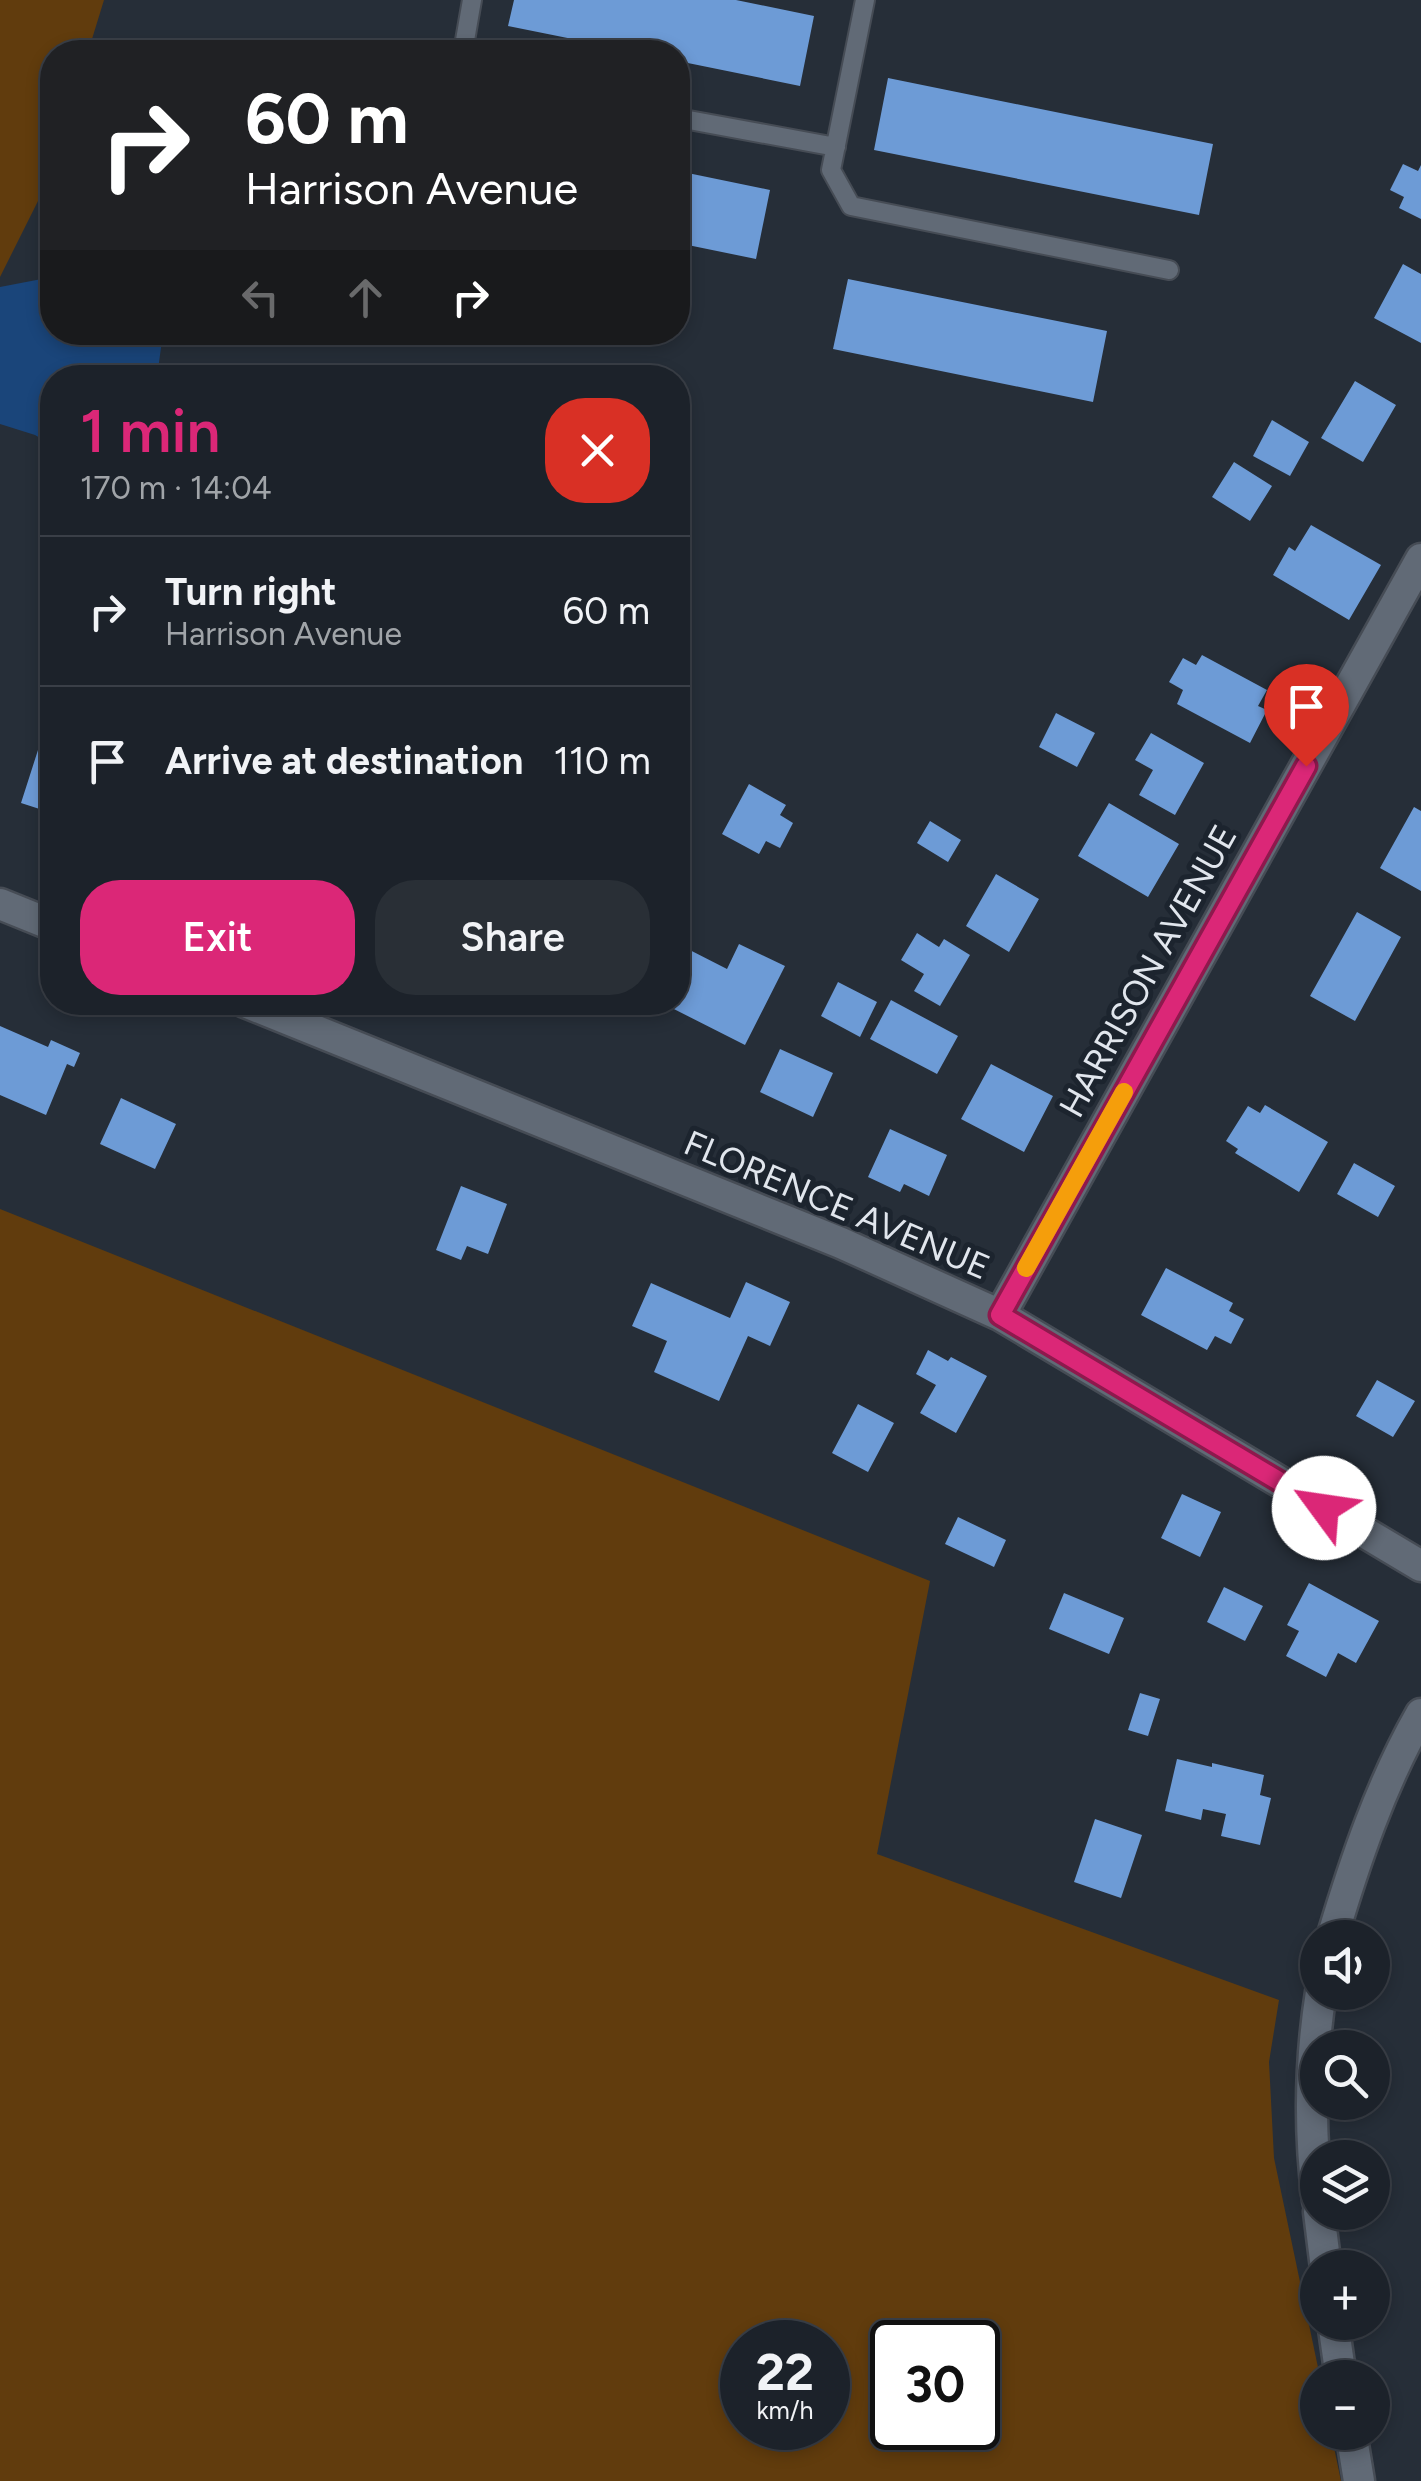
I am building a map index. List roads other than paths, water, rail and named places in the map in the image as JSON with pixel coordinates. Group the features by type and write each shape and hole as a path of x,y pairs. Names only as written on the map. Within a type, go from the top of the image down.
{"street":[{"name":"HARRISON AVENUE","path":"1000,1315 1421,560"},
{"path":"0,904 40,920"},
{"name":"FLORENCE AVENUE","path":"277,1015 841,1243 1000,1315 1421,1566"},
{"path":"1337,1920 1378,1804 1421,1714"},
{"path":"1313,2140 1313,2041 1318,2010"},
{"path":"1354,2450 1359,2481"}],"lane":[{"path":"465,40 472,0"},
{"path":"864,0 832,170 850,206 1169,270"},
{"path":"690,120 836,147"}],"water":[{"path":"40,279 40,345 161,345 159,365 40,365 40,438 0,424 0,287"}]}
